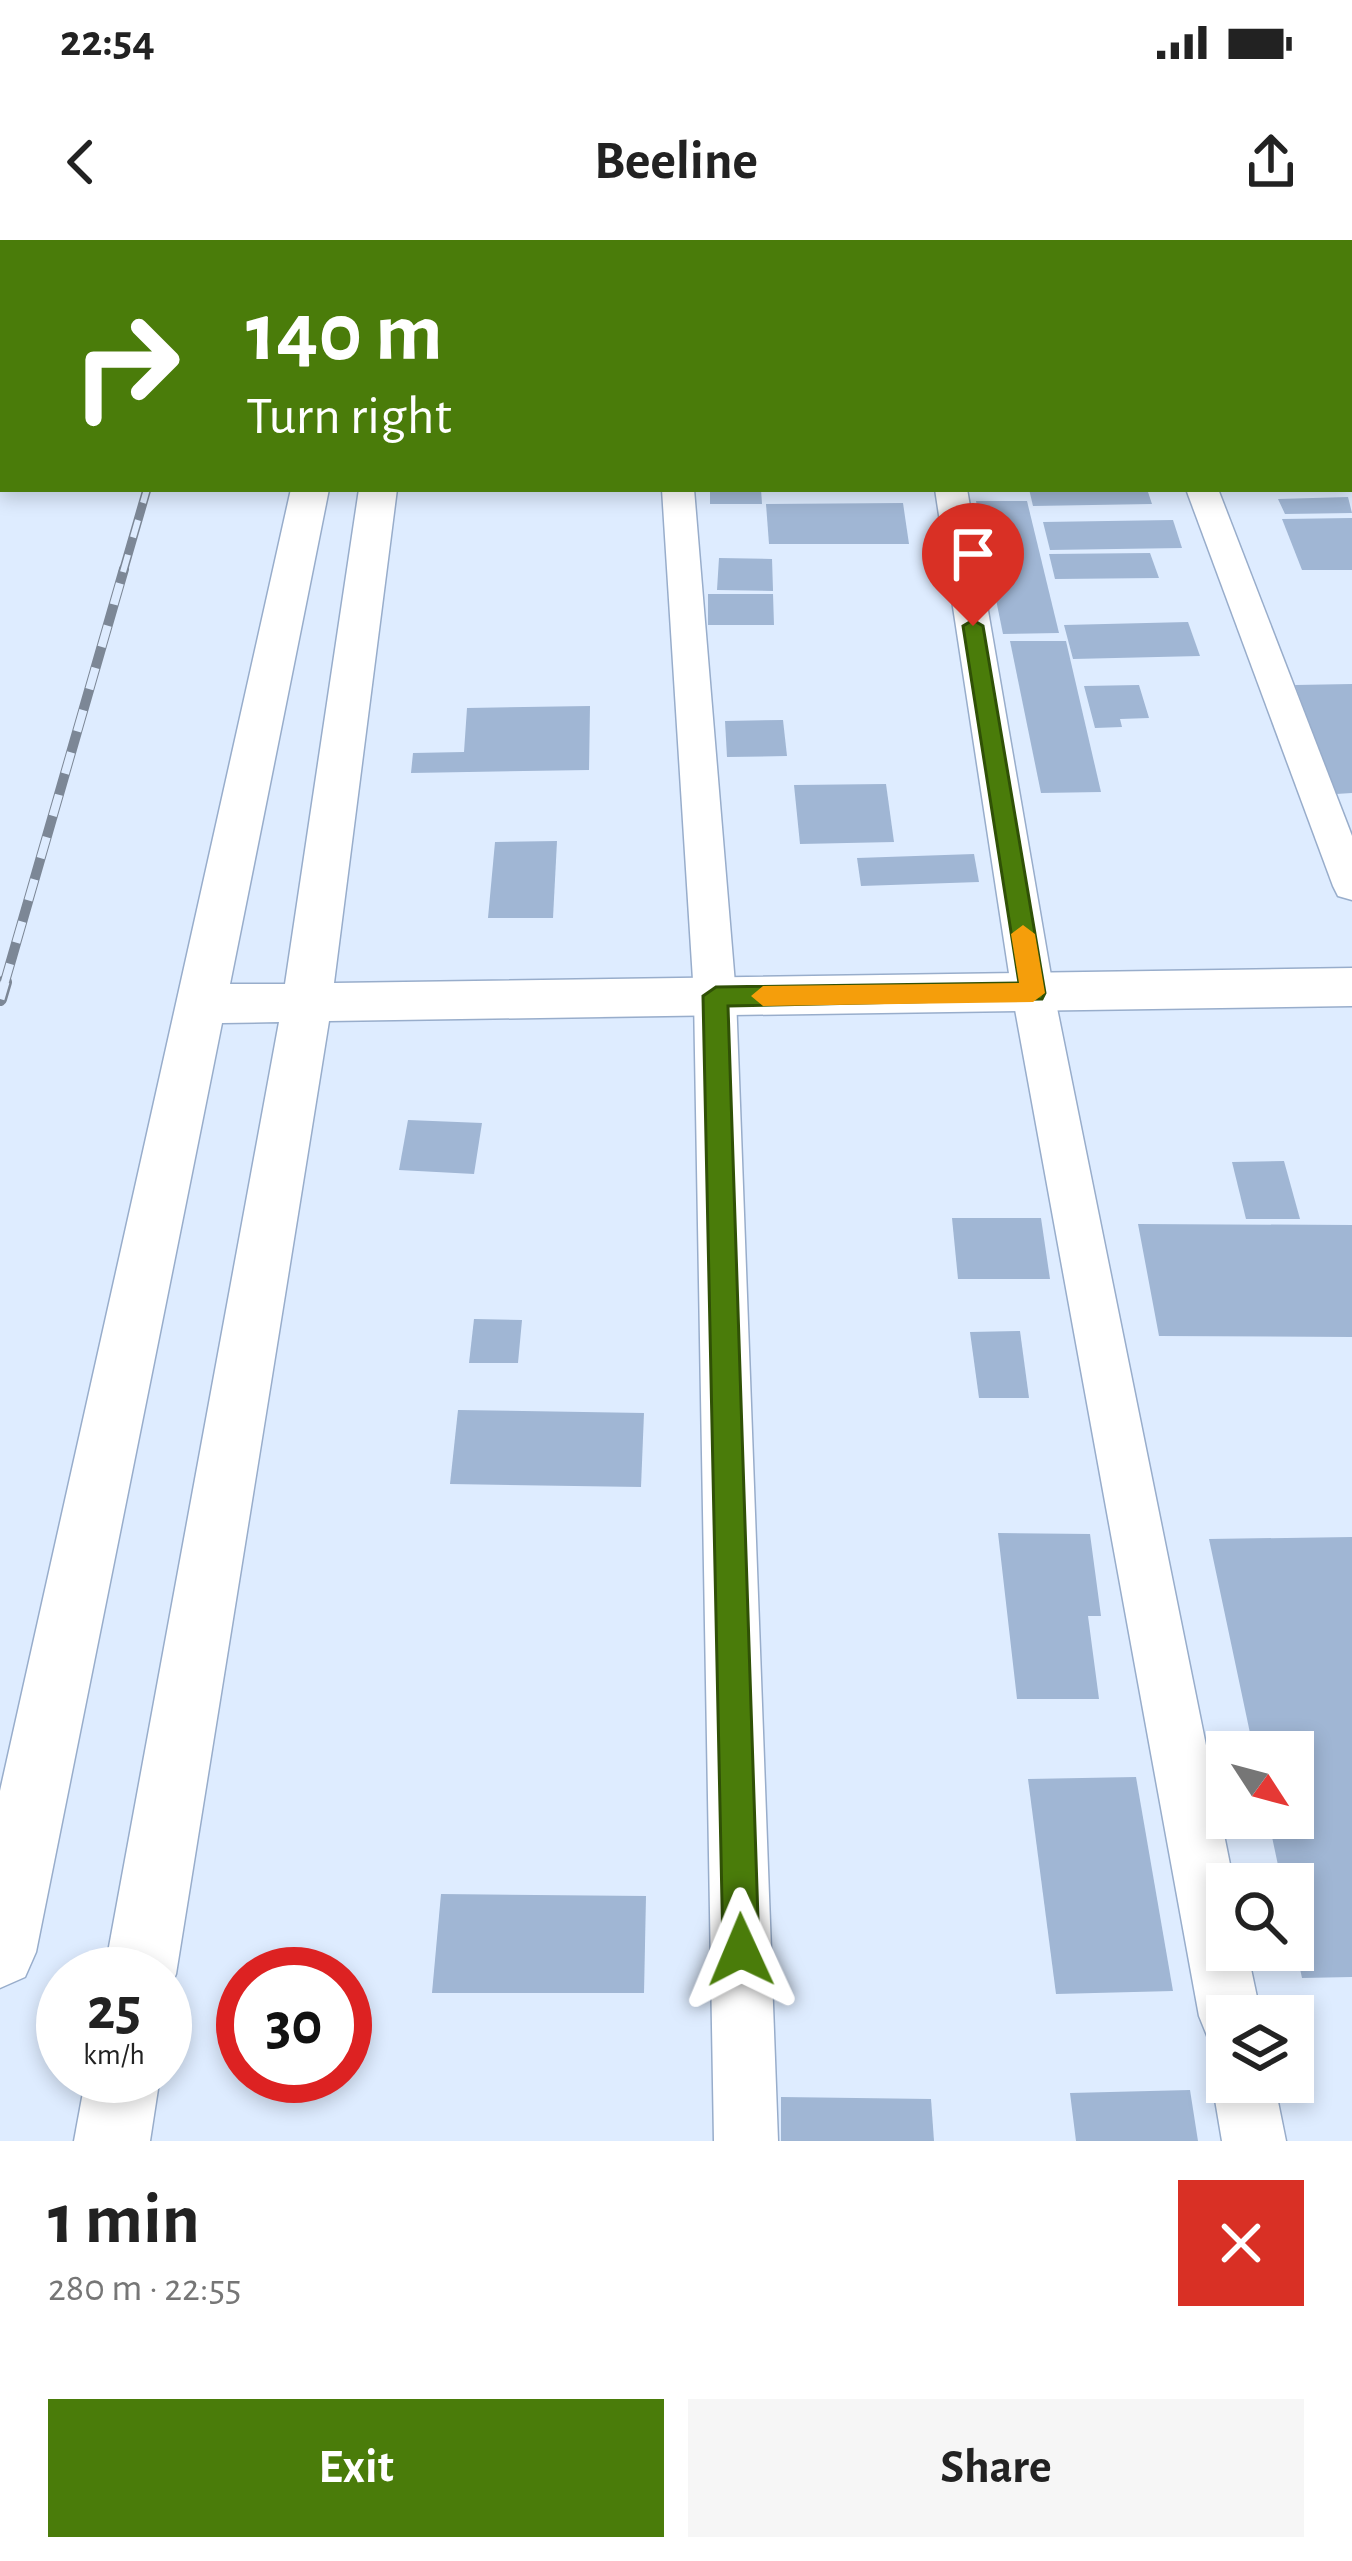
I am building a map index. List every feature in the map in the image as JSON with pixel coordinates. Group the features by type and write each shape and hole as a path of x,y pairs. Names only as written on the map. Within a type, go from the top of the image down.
{"street":[{"path":"0,1952 309,492"},
{"path":"145,1947 308,1004 378,492"},
{"path":"678,492 716,996 746,2141"},
{"path":"951,492 1033,993 1226,1995"},
{"path":"1203,492 1352,886"},
{"path":"201,1004 1352,987"},
{"path":"112,2141 118,2103"},
{"path":"1247,2103 1254,2141"}],"building":[{"path":"710,492 761,492 762,504 710,504"},
{"path":"1030,492 1148,492 1152,504 1033,506"},
{"path":"1348,497 1352,513 1285,514 1278,499"},
{"path":"976,501 1027,501 1059,633 1003,634"},
{"path":"903,503 909,544 769,544 766,504"},
{"path":"1352,518 1352,570 1302,570 1282,519"},
{"path":"1173,520 1182,548 1050,550 1043,522"},
{"path":"1150,553 1159,578 1055,579 1049,554"},
{"path":"719,558 772,559 773,591 717,590"},
{"path":"708,594 773,594 774,625 708,625"},
{"path":"1188,622 1200,656 1073,659 1064,625"},
{"path":"1010,641 1066,641 1101,792 1041,793"},
{"path":"1352,684 1352,793 1336,794 1295,685"},
{"path":"1139,685 1149,718 1120,719 1122,727 1095,728 1084,686"},
{"path":"590,706 589,770 411,773 413,753 464,752 467,708"},
{"path":"783,720 787,756 727,757 725,721"},
{"path":"886,784 894,842 800,844 794,785"},
{"path":"557,841 553,918 488,918 495,842"},
{"path":"974,854 979,882 861,886 857,858"},
{"path":"408,1120 482,1123 474,1174 399,1170"},
{"path":"1284,1161 1300,1219 1246,1219 1232,1162"},
{"path":"952,1218 1041,1218 1050,1279 958,1279"},
{"path":"1138,1224 1352,1225 1352,1337 1159,1336"},
{"path":"474,1319 522,1320 518,1363 469,1363"},
{"path":"1020,1331 1029,1398 979,1398 970,1332"},
{"path":"458,1410 644,1413 641,1487 450,1484"},
{"path":"998,1533 1090,1534 1101,1616 1088,1616 1099,1699 1017,1699"},
{"path":"1352,1537 1352,1977 1302,1978 1300,1971 1314,1971 1314,1863 1278,1863 1272,1839 1314,1839 1314,1731 1250,1731 1209,1539"},
{"path":"1136,1777 1173,1991 1056,1994 1028,1779"},
{"path":"441,1894 646,1896 644,1993 432,1993"},
{"path":"1190,2090 1198,2141 1076,2141 1070,2093"},
{"path":"781,2097 931,2099 934,2141 781,2141"}],"railway":[{"path":"123,572 146,492"},
{"path":"4,985 124,569"},
{"path":"0,999 5,982"}],"slow traffic":[{"path":"763,996 1033,993 1023,934"}],"route":[{"path":"741,1950 716,996 1033,993 973,626"}]}
